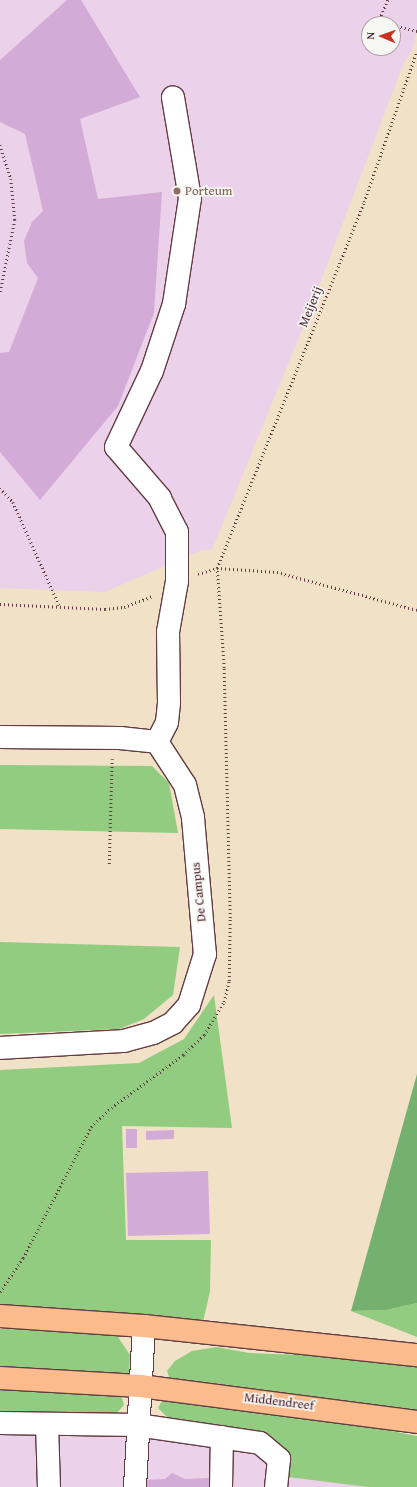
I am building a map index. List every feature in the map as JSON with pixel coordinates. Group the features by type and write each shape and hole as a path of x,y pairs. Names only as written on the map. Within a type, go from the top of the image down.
{"main road":[{"path":"0,1316 144,1326 417,1355"},
{"name":"Middendreef","path":"0,1378 140,1386 417,1422"}],"street":[{"path":"0,737 113,738 157,742 167,722 168,632 177,581 177,532 160,498 116,447 152,371 174,304 190,198 173,96"},
{"name":"De Campus","path":"0,1048 124,1041 153,1033 172,1023 189,1005 205,954 193,818 185,785 157,742"},
{"path":"135,1487 137,1425 144,1326"},
{"path":"0,1423 137,1425 260,1442 279,1459 278,1483"},
{"path":"47,1424 49,1487"},
{"path":"221,1487 222,1436"}],"path":[{"path":"381,16 388,0"},
{"path":"401,27 417,31"},
{"name":"Meijerij","path":"217,568 364,202 417,51"},
{"path":"0,145 11,179 15,220 0,294"},
{"path":"0,488 13,502 60,607"},
{"path":"0,604 60,607 124,607 177,581 217,568 277,572 417,610"},
{"path":"109,864 113,738"},
{"path":"0,1292 22,1258 58,1187"}],"shaded area":[{"name":"Porteum","path":"0,0 417,0 417,31 412,51 404,62 306,320 212,550 202,550 105,592 0,588"},
{"path":"0,1417 267,1437 288,1477 368,1487 0,1487"}],"green space":[{"path":"0,765 152,766 169,783 178,833 0,829"},
{"path":"0,942 180,947 173,995 144,1019 119,1029 0,1034"},
{"path":"214,995 232,1128 122,1126 126,1240 211,1240 210,1291 203,1322 0,1308 0,1070 139,1063 184,1039"},
{"path":"417,1074 417,1303 386,1310 351,1311"},
{"path":"417,1303 417,1337 351,1311 386,1310"},
{"path":"38,1327 116,1334 130,1355 129,1374 0,1367 0,1329"},
{"path":"217,1347 249,1353 355,1357 417,1364 417,1412 171,1382 167,1371 175,1361 192,1351"},
{"path":"0,1386 121,1394 124,1405 115,1415 0,1417"},
{"path":"164,1397 340,1421 417,1436 417,1487 368,1487 288,1477 278,1452 176,1426 158,1408"}],"building":[{"path":"67,0 81,0 140,97 80,119 98,199 162,192 154,313 118,406 40,500 0,452 0,353 9,352 38,278 27,263 24,241 32,222 43,211 25,134 0,122 0,60"},
{"path":"126,1129 137,1129 137,1148 126,1148"},
{"path":"174,1130 174,1139 146,1140 146,1131"},
{"path":"208,1171 210,1234 128,1236 126,1173"},
{"path":"172,1473 185,1479 209,1478 209,1487 143,1487 143,1480 165,1479"}],"place":[{"name":"Porteum","path":"177,191"}]}
